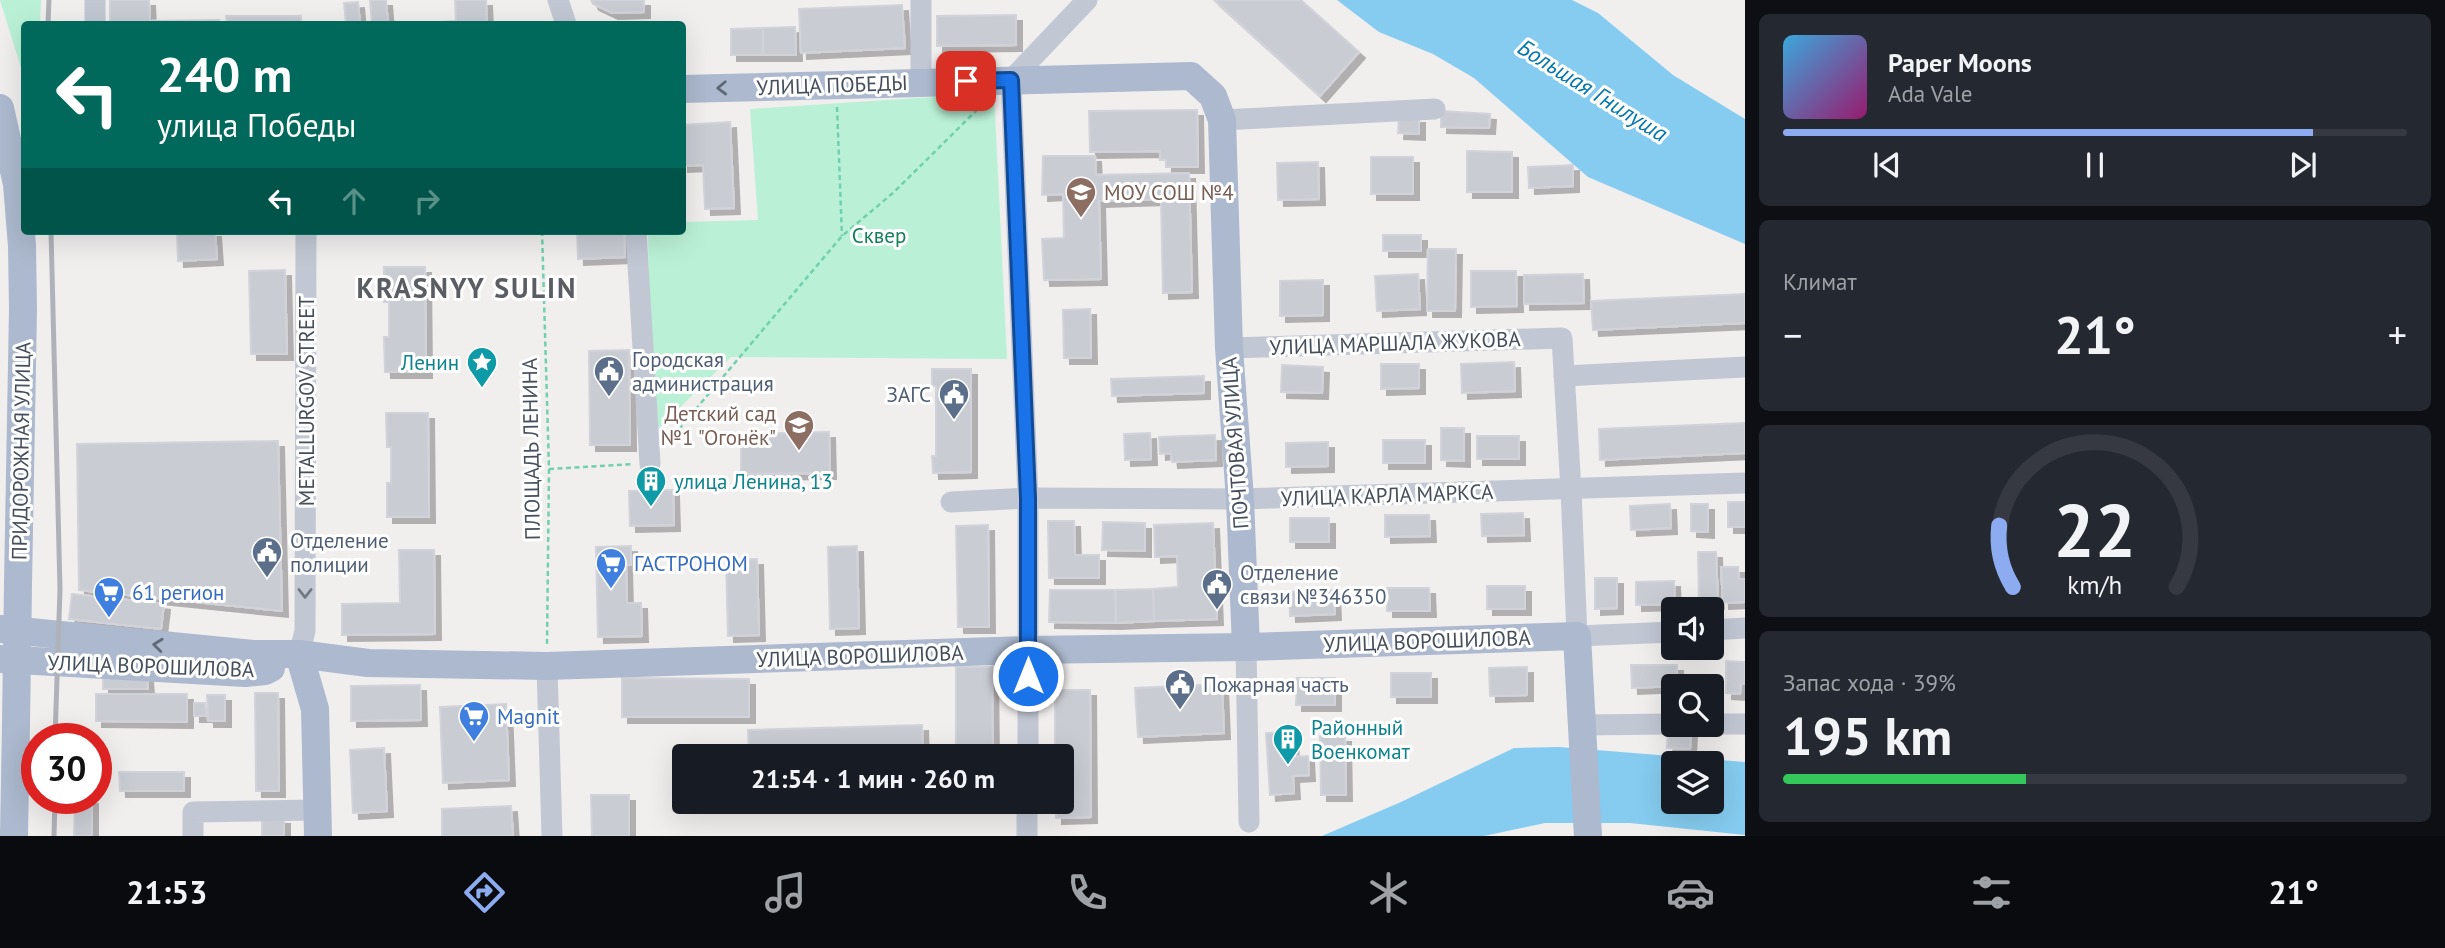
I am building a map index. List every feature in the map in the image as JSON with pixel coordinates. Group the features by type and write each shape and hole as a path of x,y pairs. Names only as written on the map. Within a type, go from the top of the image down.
{"main road":[{"name":"УЛИЦА ПОБЕДЫ","path":"686,89 1191,76"},
{"name":"ПОЧТОВАЯ УЛИЦА","path":"1191,76 1213,96 1222,120 1229,348 1240,499 1246,647"},
{"path":"0,111 21,109"},
{"name":"ПРИДОРОЖНАЯ УЛИЦА","path":"0,111 18,184 21,230"},
{"name":"ПРИДОРОЖНАЯ УЛИЦА","path":"14,836 23,309 21,235"},
{"name":"УЛИЦА ВОРОШИЛОВА","path":"0,629 253,654 299,654 368,663 547,666 1577,636"},
{"path":"1577,636 1588,836"},
{"path":"299,654 315,709 318,823"},
{"name":"УЛИЦА ВОРОШИЛОВА","path":"0,659 245,673 265,671 299,654"}],"street":[{"path":"95,0 95,21"},
{"path":"558,0 565,21"},
{"path":"921,0 921,82"},
{"path":"1028,744 1028,498 1011,80 1087,0"},
{"path":"1222,120 1435,109"},
{"name":"METALLURGOV STREET","path":"299,654 305,631 306,235"},
{"path":"636,235 650,464"},
{"name":"УЛИЦА МАРШАЛА ЖУКОВА","path":"1229,348 1562,338 1564,376"},
{"path":"1577,636 1564,376 1745,367"},
{"name":"УЛИЦА КАРЛА МАРКСА","path":"951,502 1028,498 1240,499 1745,483"},
{"path":"1724,629 1745,628"},
{"name":"УЛИЦА ВОРОШИЛОВА","path":"1577,636 1661,632"},
{"name":"ПОЧТОВАЯ УЛИЦА","path":"1246,647 1249,822"},
{"path":"547,666 552,836"},
{"path":"1724,724 1745,724"},
{"path":"1583,735 1661,725"},
{"path":"193,836 193,812 318,823"},
{"path":"1027,814 1027,836"}],"path":[{"path":"836,85 842,236"},
{"path":"549,469 650,464 842,236 893,193 985,102"},
{"name":"ПЛОЩАДЬ ЛЕНИНА","path":"542,235 549,469 547,666"}],"green space":[{"path":"0,0 41,0 40,21 21,21 21,68"},
{"name":"Сквер","path":"994,93 1007,359 731,357 651,436 648,235 686,235 686,222 758,220 750,109"}],"water":[{"name":"Большая Гнилуша","path":"1337,0 1572,0 1598,13 1673,75 1745,119 1745,244 1588,177 1474,78 1433,54 1379,32"},
{"path":"1559,747 1661,755 1661,814 1724,814 1724,760 1745,762 1745,835 1630,823 1545,823 1484,836 1322,836 1514,748"}],"building":[{"path":"110,0 149,0 150,21 110,21"},
{"path":"370,0 386,0 388,21 372,21"},
{"path":"455,0 486,0 487,21 456,21"},
{"path":"591,0 644,0 644,12 612,13 593,4"},
{"path":"1214,0 1301,0 1359,52 1320,96"},
{"path":"358,2 360,21 346,21 344,3"},
{"path":"902,5 905,48 801,53 799,9"},
{"path":"1016,15 1016,45 937,46 937,16"},
{"path":"226,16 301,16 301,21 227,21"},
{"path":"219,20 219,21 150,21"},
{"path":"795,27 796,55 763,55 763,28"},
{"path":"763,28 763,55 731,55 731,29"},
{"path":"1197,110 1198,167 1166,167 1166,160 1160,160 1160,151 1090,152 1089,111"},
{"path":"1441,111 1490,114 1489,128 1441,127"},
{"path":"1399,117 1419,117 1419,134 1398,133"},
{"path":"730,122 734,208 705,209 703,165 686,166 686,125"},
{"path":"1467,151 1512,152 1512,192 1467,192"},
{"name":"МОУ СОШ №4","path":"1043,156 1095,156 1096,175 1189,173 1192,292 1163,293 1161,199 1099,201 1101,279 1044,280 1042,239 1064,238 1063,194 1042,195"},
{"path":"1371,157 1413,157 1413,194 1371,194"},
{"path":"1318,162 1319,199 1278,200 1277,163"},
{"path":"1573,165 1573,186 1529,188 1528,167"},
{"path":"177,235 215,235 217,259 178,261"},
{"path":"577,235 624,235 625,257 578,259"},
{"path":"1383,235 1421,235 1421,251 1383,251"},
{"path":"1428,249 1456,249 1455,311 1427,311"},
{"path":"384,267 425,267 426,372 385,372 384,337 389,337 389,302 384,302"},
{"path":"285,270 287,354 251,354 249,271"},
{"path":"1471,271 1516,271 1517,306 1471,307"},
{"path":"1418,274 1420,309 1377,311 1375,276"},
{"path":"1583,274 1584,303 1524,304 1524,275"},
{"path":"1323,280 1323,315 1280,316 1280,281"},
{"path":"1745,294 1745,323 1593,330 1591,301"},
{"path":"1090,309 1091,358 1064,358 1063,310"},
{"name":"Городская администрация","path":"629,350 630,445 590,445 589,351"},
{"path":"1514,362 1515,391 1462,393 1461,364"},
{"path":"1381,364 1419,364 1419,388 1381,389"},
{"path":"1282,365 1323,367 1322,393 1281,392"},
{"name":"ЗАГС","path":"932,369 971,369 971,472 933,473 932,456 936,456 936,386 932,386"},
{"path":"1204,376 1204,393 1112,396 1111,379"},
{"path":"386,413 428,413 429,517 387,517 391,447 387,447"},
{"path":"1745,423 1745,453 1600,460 1599,429"},
{"path":"1441,428 1464,428 1464,461 1441,460"},
{"path":"829,432 830,473 741,474 741,434"},
{"path":"1150,433 1151,459 1125,460 1124,434"},
{"path":"1215,435 1216,460 1172,462 1171,453 1160,454 1159,437"},
{"path":"1477,436 1519,436 1519,459 1477,459"},
{"path":"1383,440 1425,440 1425,463 1383,463"},
{"path":"278,441 282,611 79,590 77,444"},
{"path":"1328,442 1328,466 1286,467 1286,443"},
{"name":"улица Ленина, 13","path":"673,490 674,525 630,526 629,491"},
{"path":"1728,502 1745,502 1745,527 1728,527"},
{"path":"1670,504 1671,528 1631,530 1630,506"},
{"path":"1691,504 1708,504 1708,532 1691,531"},
{"path":"1523,513 1524,535 1482,536 1481,514"},
{"path":"1385,515 1429,515 1430,536 1385,537"},
{"path":"1290,518 1329,518 1329,542 1290,542"},
{"path":"1048,521 1074,521 1075,555 1099,555 1099,578 1049,578"},
{"path":"1103,522 1145,523 1145,551 1102,550"},
{"path":"1213,523 1217,619 1154,621 1153,589 1178,587 1177,556 1155,557 1154,525"},
{"path":"988,525 989,627 958,627 956,526"},
{"path":"631,546 631,565 626,565 627,603 641,603 642,636 598,637 596,547"},
{"path":"857,546 859,628 830,629 828,547"},
{"path":"399,550 434,550 435,634 342,635 342,604 400,603"},
{"path":"1698,552 1716,552 1718,597 1699,597"},
{"path":"757,559 759,635 728,636 726,560"},
{"path":"1721,567 1738,567 1739,579 1745,579 1745,602 1724,603"},
{"path":"1595,578 1617,578 1617,608 1595,609"},
{"path":"1674,581 1675,597 1661,597 1661,604 1636,605 1636,582"},
{"path":"1487,586 1525,586 1525,609 1487,609"},
{"path":"1387,588 1429,588 1430,611 1387,611"},
{"path":"1153,589 1154,621 1116,623 1115,590"},
{"path":"1050,590 1115,590 1116,623 1049,622"},
{"path":"1334,590 1335,614 1290,616 1289,592"},
{"path":"72,594 164,604 161,629 69,619"},
{"path":"1726,661 1745,662 1745,684 1741,684 1740,694 1726,693"},
{"path":"1631,665 1677,665 1677,674 1661,674 1661,687 1632,688"},
{"path":"956,667 992,667 993,744 956,744"},
{"path":"1527,667 1527,695 1490,696 1489,668"},
{"path":"1391,673 1431,673 1431,697 1391,697"},
{"path":"147,676 148,689 103,689 103,677"},
{"path":"622,678 749,679 749,717 622,717"},
{"path":"1297,678 1335,678 1335,705 1296,705"},
{"name":"Пожарная часть","path":"1222,684 1224,733 1138,737 1135,688"},
{"path":"420,685 421,720 351,721 351,686"},
{"path":"1055,690 1090,690 1091,817 1056,818 1056,814 1074,814 1074,744 1055,744"},
{"path":"255,693 278,693 279,791 256,791"},
{"path":"96,694 187,694 187,722 96,721"},
{"path":"207,695 225,695 225,721 208,721"},
{"path":"194,703 205,703 206,716 194,716"},
{"name":"Magnit","path":"506,704 509,780 443,783 440,707"},
{"path":"922,725 923,744 749,744 748,730"},
{"name":"Районный Военкомат","path":"1292,732 1293,757 1308,756 1309,775 1293,776 1294,793 1270,795 1266,733"},
{"path":"1320,736 1345,736 1346,795 1321,795"},
{"path":"1668,737 1691,737 1690,749 1667,748"},
{"path":"384,748 387,811 353,813 350,750"},
{"path":"119,772 184,772 184,791 120,791"},
{"path":"591,795 629,795 629,836 592,836"},
{"path":"511,806 513,836 442,836 442,809"},
{"path":"75,814 92,814 92,836 74,836"},
{"path":"262,818 284,818 284,836 262,836"}],"railway":[{"path":"48,21 49,0"},
{"path":"51,235 60,589 56,723"},
{"path":"54,836 55,814"}],"place":[{"name":"МОУ СОШ №4","path":"1081,219"},
{"name":"Ленин","path":"482,389"},
{"name":"Городская администрация","path":"609,398"},
{"name":"ЗАГС","path":"954,421"},
{"name":"Детский сад №1 \"Огонёк\"","path":"799,452"},
{"name":"улица Ленина, 13","path":"651,508"},
{"name":"Отделение полиции","path":"267,579"},
{"name":"ГАСТРОНОМ","path":"611,590"},
{"name":"Отделение связи №346350","path":"1217,611"},
{"name":"61 регион","path":"109,619"},
{"name":"Пожарная часть","path":"1180,711"},
{"name":"Magnit","path":"474,743"},
{"name":"Районный Военкомат","path":"1288,766"}],"district":[{"name":"KRASNYY SULIN","path":"467,287"}],"route":[{"path":"966,81 1011,80 1028,498 1028,676"}]}
